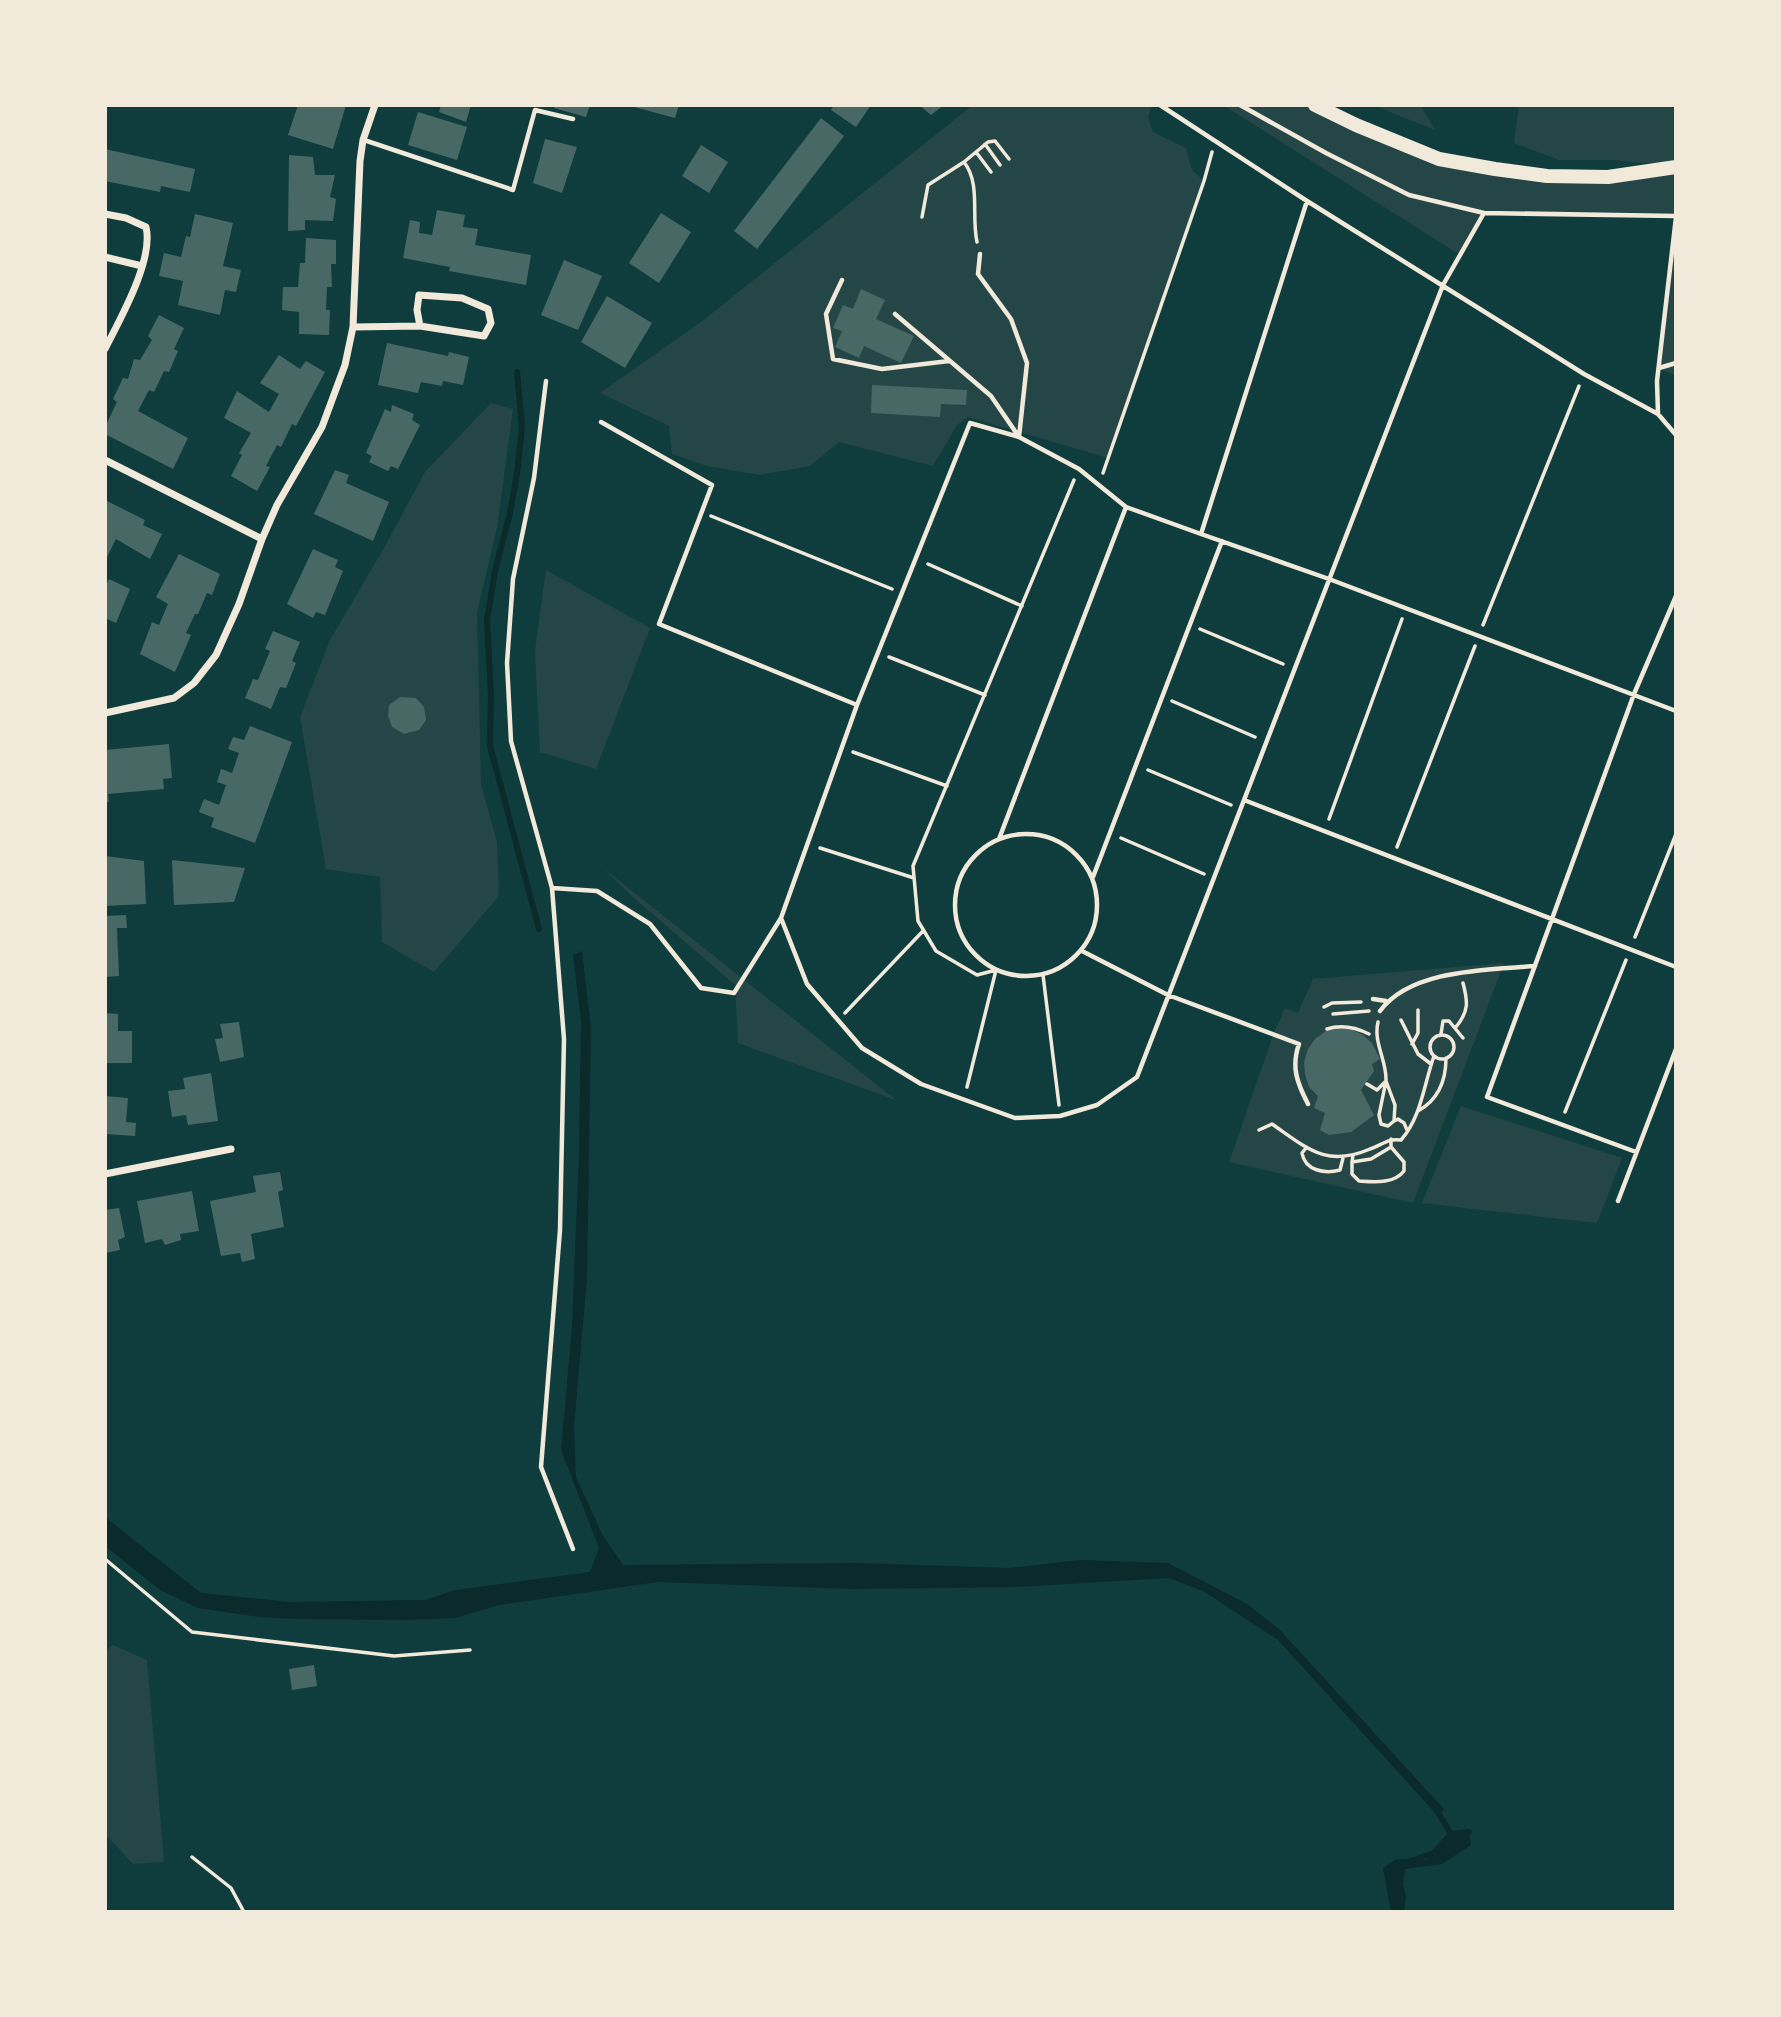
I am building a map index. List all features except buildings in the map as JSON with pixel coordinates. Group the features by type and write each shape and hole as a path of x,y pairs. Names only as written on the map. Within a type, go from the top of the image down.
{"main road":[{"path":"1315,105 1356,125 1440,159 1495,169 1547,176 1608,177 1676,167"}],"street":[{"path":"105,713 174,698 194,683 216,655 277,505 322,427 345,365 353,327 363,140 375,105"},
{"path":"105,214 126,218 146,227 149,239 130,300 105,349"},
{"path":"105,257 142,266"},
{"path":"353,327 420,326 484,336 491,323 488,309 462,298 419,295 417,310 420,326"},
{"path":"105,460 262,539"},
{"path":"105,1174 231,1149"}],"lane":[{"path":"1160,105 1307,201 1584,374 1658,414 1676,435"},
{"path":"1240,105 1409,195 1483,213 1676,217 1657,380 1658,414"},
{"path":"363,140 513,190 535,110 573,119"},
{"path":"1201,534 1307,201"},
{"path":"781,918 807,984 863,1048 921,1084 1015,1118 1060,1116 1097,1105 1137,1077 1443,285 1483,213"},
{"path":"980,254 978,274 1011,319 1027,363 1019,438"},
{"path":"842,280 826,314 833,359 882,369 950,361"},
{"path":"895,314 991,396 1019,438"},
{"path":"1659,368 1676,363"},
{"path":"545,381 534,478 513,579 507,663 511,741 552,888 564,1053 560,1230 541,1467 573,1549"},
{"path":"601,422 712,485 659,624 857,705"},
{"path":"552,888 597,891 650,924 701,988 734,993 781,918 857,705 970,423 1019,438 1079,469 1126,506 1329,579 1676,711"},
{"path":"999,839 1126,506"},
{"path":"1092,878 1222,541"},
{"path":"1636,1152 1487,1097 1634,694 1676,596"},
{"path":"1244,800 1676,967"},
{"path":"1020,834 1043,836 1064,844 1081,859 1092,878 1097,897 1097,916 1092,934 1082,951 1064,966 1043,975 1019,977 996,971 977,957 963,938 956,916 956,892 964,870 979,852 999,839 1020,834"},
{"path":"1082,951 1168,995 1299,1044 1294,1058 1295,1075 1308,1104"},
{"path":"1380,1011 1387,1001 1418,981 1535,965"},
{"path":"1373,999 1387,1001"},
{"path":"1618,1201 1676,1049"}],"path":[{"path":"1099,486 1204,181 1215,140"},
{"path":"922,217 928,185 964,162 985,144 995,141 1009,159"},
{"path":"985,144 1000,165"},
{"path":"976,152 991,172"},
{"path":"964,162 973,174 974,225 980,254"},
{"path":"1394,857 1584,374"},
{"path":"963,1100 996,971 977,975 936,951 918,921 913,866 1079,469"},
{"path":"702,512 901,593"},
{"path":"914,558 1022,606"},
{"path":"1325,831 1406,608"},
{"path":"1190,625 1295,669"},
{"path":"877,653 985,695"},
{"path":"1162,697 1267,742"},
{"path":"842,748 947,786"},
{"path":"1136,765 1241,809"},
{"path":"1109,833 1213,878"},
{"path":"1560,1124 1676,834"},
{"path":"808,844 914,878"},
{"path":"839,1020 923,931"},
{"path":"1456,1027 1466,1015 1468,1001 1461,974"},
{"path":"1043,975 1060,1116"},
{"path":"1324,1007 1332,1003 1373,999"},
{"path":"1412,1044 1418,1033 1418,1010"},
{"path":"1333,1014 1380,1011 1376,1029 1379,1049 1386,1065 1386,1081 1379,1115 1381,1124 1388,1126 1398,1119 1404,1123 1408,1132"},
{"path":"1401,1020 1418,1054 1431,1064"},
{"path":"1441,1034 1443,1021 1449,1021 1463,1038"},
{"path":"1327,1029 1349,1027 1367,1035 1376,1029"},
{"path":"1259,1130 1272,1124 1306,1148 1331,1157 1343,1158 1391,1139 1401,1140 1408,1132 1416,1112 1434,1056 1429,1045 1433,1037 1441,1034 1449,1037 1454,1046 1452,1054 1446,1058 1434,1056"},
{"path":"1416,1112 1432,1104 1436,1097 1446,1074 1446,1058"},
{"path":"1367,1084 1377,1090 1386,1081"},
{"path":"1386,1081 1395,1105 1394,1121"},
{"path":"1353,1155 1352,1174 1359,1181 1379,1182 1399,1177 1404,1171 1404,1163 1391,1147 1391,1139"},
{"path":"1352,1162 1371,1159 1391,1147"},
{"path":"1306,1148 1302,1153 1303,1160 1310,1167 1326,1172 1340,1170 1343,1158"},
{"path":"105,1559 192,1632 394,1656 470,1650"},
{"path":"192,1857 231,1888 244,1912"}],"shaded area":[{"path":"973,105 1152,105 1148,117 1153,132 1186,148 1192,170 1204,181 1108,458 968,417 957,425 933,466 839,442 810,466 759,475 707,466 672,454 669,426 600,393 701,322"},
{"path":"1223,105 1315,105 1439,159 1547,176 1676,167 1676,216 1484,213 1460,255"},
{"path":"1373,105 1420,105 1435,130"},
{"path":"1519,105 1676,105 1676,166 1612,160 1559,160 1514,143"},
{"path":"1676,217 1676,376 1659,368"},
{"path":"491,403 513,409 497,528 477,612 481,784 497,842 499,896 434,972 382,942 380,877 326,869 300,717 330,640 425,472"},
{"path":"546,570 650,628 596,769 540,752 535,651"},
{"path":"603,868 896,1100 738,1043 735,985"},
{"path":"582,951 591,1028 587,1277 574,1427 576,1477 602,1534 623,1565 858,1563 1009,1568 1080,1560 1168,1563 1247,1604 1279,1629 1444,1809 1439,1817 1278,1640 1203,1591 1169,1578 1017,1587 852,1589 658,1582 499,1605 455,1618 298,1619 260,1617 198,1608 160,1590 105,1546 105,1517 201,1593 290,1602 425,1600 455,1590 590,1572 599,1548 561,1450 572,1328 579,1150 581,1021 573,955"},
{"path":"1504,963 1413,1203 1229,1162 1285,1008 1298,1013 1313,979"},
{"path":"1461,1106 1622,1158 1597,1223 1422,1203"},
{"path":"113,1645 147,1660 164,1862 133,1864 105,1834 105,1651"},
{"path":"1469,1832 1471,1845 1442,1864 1405,1869 1404,1912 1391,1912 1383,1868 1397,1859 1426,1860 1457,1833"}],"waterway":[{"path":"517,372 522,427 517,474 487,620 491,695 490,746 539,929"},
{"path":"1436,1809 1451,1834"},
{"path":"1405,1863 1434,1853 1451,1834 1469,1832"}]}
